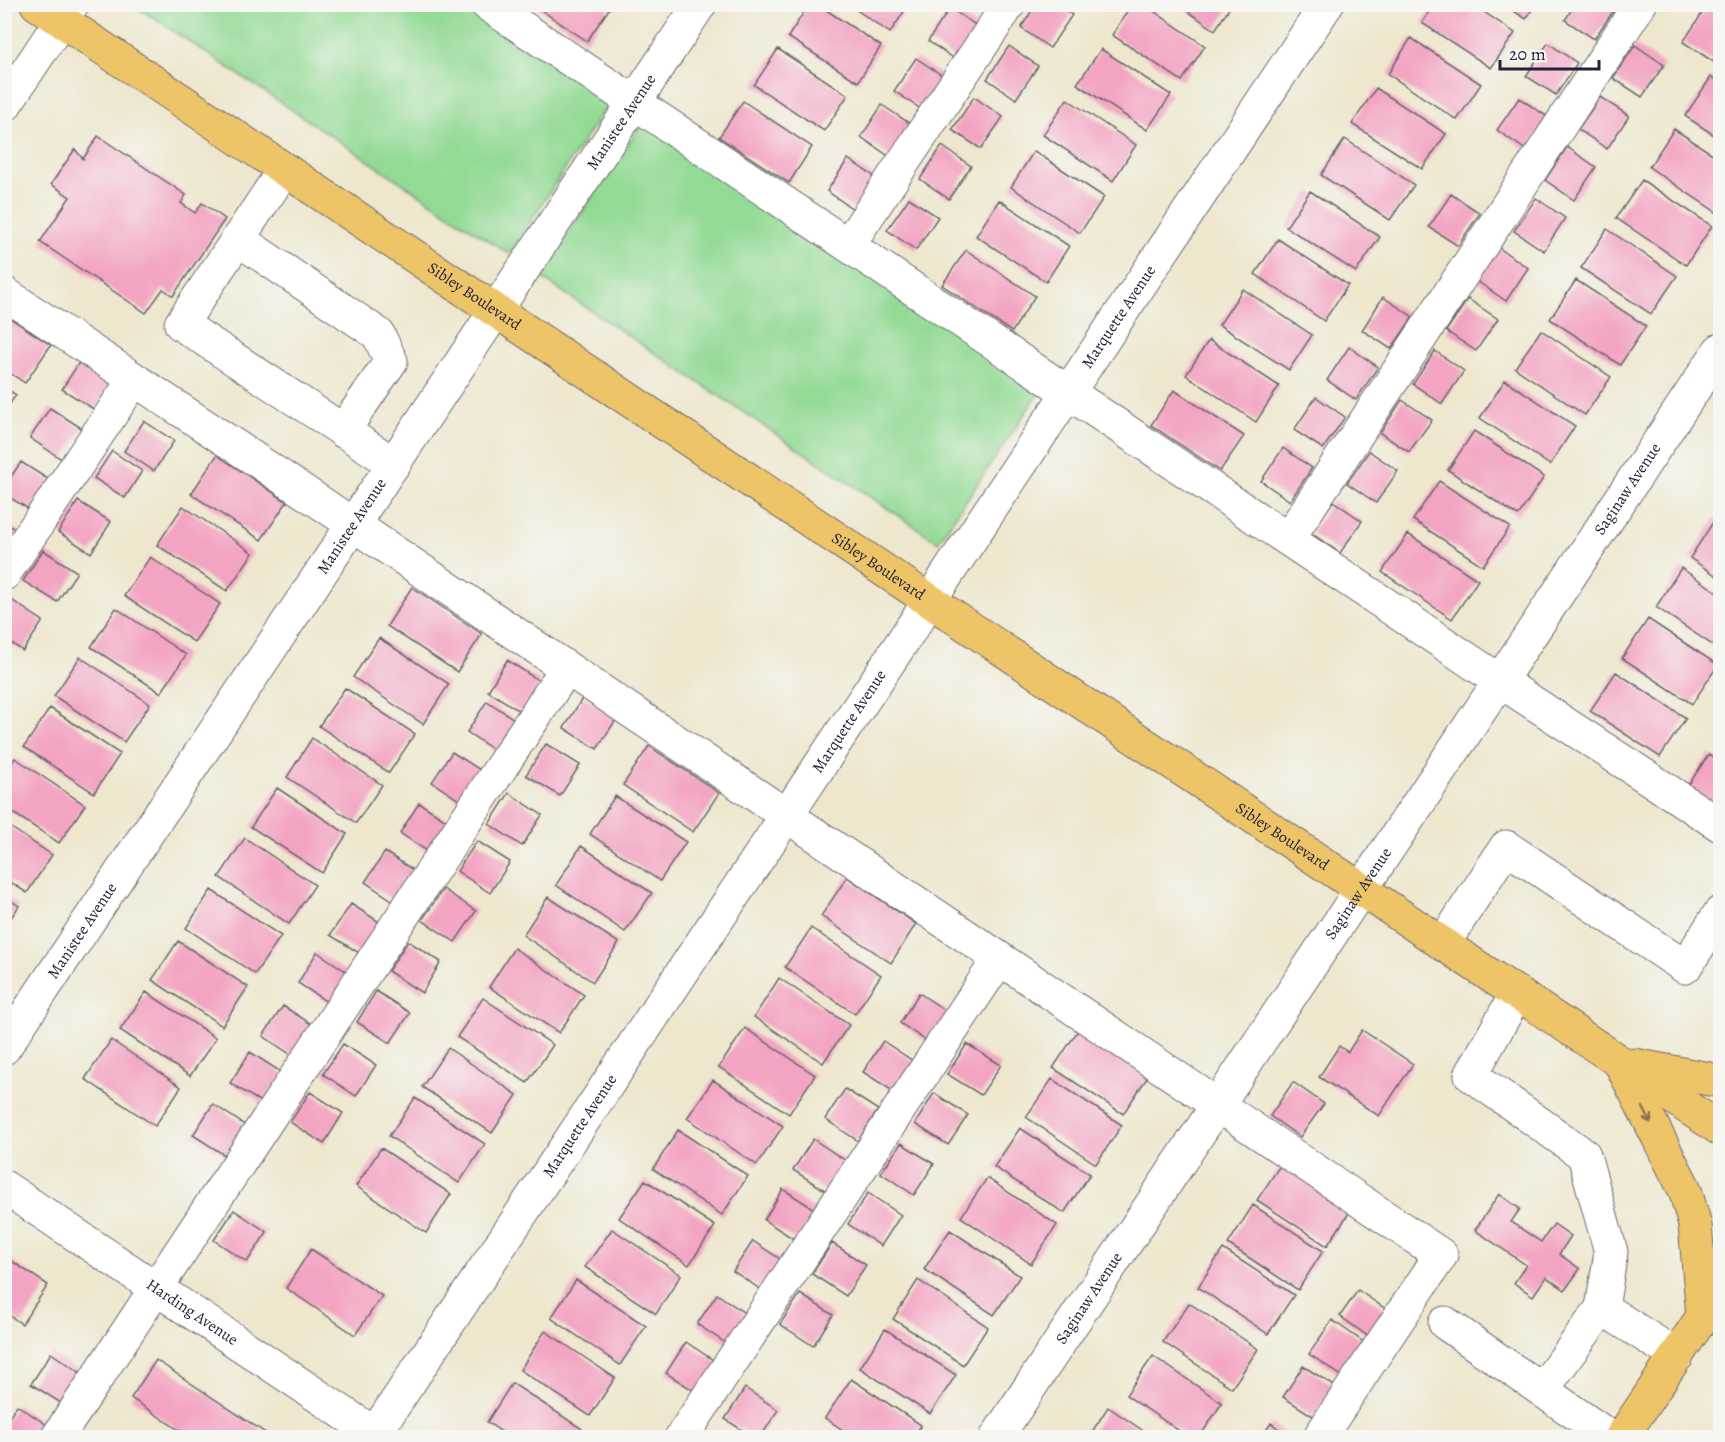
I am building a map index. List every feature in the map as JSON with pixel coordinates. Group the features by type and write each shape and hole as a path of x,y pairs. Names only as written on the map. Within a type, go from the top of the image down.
{"main road":[{"name":"Sibley Boulevard","path":"57,10 284,170 1720,1129"},
{"path":"1621,1063 1720,1081"},
{"path":"1621,1063 1684,1190 1695,1225 1712,1303 1622,1437"}],"street":[{"path":"487,4 1500,681 1720,825"},
{"name":"Manistee Avenue","path":"4,1048 700,4"},
{"path":"848,245 1009,4"},
{"name":"Marquette Avenue","path":"376,1436 1327,4"},
{"path":"1288,539 1640,4"},
{"path":"4,106 57,10"},
{"path":"284,170 181,324 394,464"},
{"path":"238,239 378,334 391,361 343,431"},
{"path":"4,293 1441,1255 1318,1437"},
{"name":"Saginaw Avenue","path":"996,1437 1720,350"},
{"path":"4,574 134,380"},
{"path":"57,1437 566,669"},
{"path":"1443,945 1506,847 1685,967 1720,913"},
{"path":"681,1437 999,959"},
{"path":"1517,993 1471,1075 1584,1155 1611,1252 1602,1308 1542,1390"},
{"name":"Harding Avenue","path":"4,1187 376,1436"},
{"path":"1602,1308 1677,1356"},
{"path":"1445,1323 1611,1437"}],"green space":[{"path":"134,5 473,5 612,98 509,254"},
{"path":"645,119 1045,384 938,542 539,276"}],"building":[{"path":"532,4 609,4 611,6 587,41"},
{"path":"809,4 817,4 881,46 858,82 788,37"},
{"path":"848,4 909,4 890,33"},
{"path":"1036,4 1056,4 1072,15 1050,48 1021,28"},
{"path":"1132,4 1143,4 1205,46 1182,81 1112,35"},
{"path":"1177,4 1232,4 1215,30"},
{"path":"1434,4 1472,4 1515,33 1491,68 1422,23"},
{"path":"1503,4 1536,4 1526,19"},
{"path":"1575,4 1612,4 1616,7 1594,39 1565,20"},
{"path":"1707,6 1720,15 1720,66 1683,42"},
{"path":"950,8 980,28 958,61 928,41"},
{"path":"1411,38 1481,84 1457,120 1388,74"},
{"path":"1548,43 1577,63 1556,95 1526,76"},
{"path":"1635,45 1664,65 1642,97 1613,78"},
{"path":"1009,46 1038,66 1016,99 987,79"},
{"path":"778,49 848,95 824,131 754,85"},
{"path":"1101,49 1171,95 1147,130 1077,84"},
{"path":"916,58 946,78 924,111 894,91"},
{"path":"1711,77 1720,83 1720,139 1685,116"},
{"path":"1376,88 1446,134 1422,169 1352,124"},
{"path":"974,97 1003,117 981,149 952,130"},
{"path":"1600,97 1629,116 1607,149 1578,129"},
{"path":"1519,98 1548,117 1526,150 1497,130"},
{"path":"1067,99 1136,145 1113,181 1043,135"},
{"path":"743,101 812,147 789,183 719,137"},
{"path":"882,105 912,125 890,157 861,137"},
{"path":"1674,129 1720,159 1719,214 1649,167"},
{"path":"98,136 186,195 181,203 195,213 202,203 225,219 173,296 163,289 146,313 40,242 70,197 51,184 75,149 83,159"},
{"path":"1345,139 1414,185 1390,220 1321,175"},
{"path":"942,146 971,166 949,199 920,179"},
{"path":"1567,147 1596,167 1574,200 1545,180"},
{"path":"1034,151 1104,197 1080,233 1011,187"},
{"path":"848,159 878,179 856,211 827,191"},
{"path":"1642,180 1712,226 1686,265 1616,218"},
{"path":"1310,191 1380,237 1356,272 1286,227"},
{"path":"1451,194 1480,213 1458,246 1429,227"},
{"path":"909,198 938,217 916,250 887,230"},
{"path":"1536,198 1565,218 1544,251 1514,231"},
{"path":"999,200 1069,246 1046,282 976,236"},
{"path":"1607,229 1677,276 1651,314 1581,268"},
{"path":"1278,239 1348,285 1324,321 1255,274"},
{"path":"1499,248 1528,268 1506,301 1477,281"},
{"path":"966,250 1035,296 1012,332 942,285"},
{"path":"1576,280 1646,326 1620,365 1550,319"},
{"path":"1243,289 1312,335 1289,370 1219,325"},
{"path":"1383,297 1413,317 1391,349 1362,330"},
{"path":"1468,299 1498,319 1476,351 1446,331"},
{"path":"4,314 51,345 25,383 4,369"},
{"path":"1541,330 1611,377 1585,415 1515,368"},
{"path":"1209,340 1279,386 1256,422 1186,375"},
{"path":"1349,347 1378,367 1356,400 1327,380"},
{"path":"1435,351 1464,371 1442,404 1413,384"},
{"path":"82,358 115,380 95,410 62,389"},
{"path":"1505,380 1575,426 1550,465 1480,418"},
{"path":"4,387 16,395 4,412"},
{"path":"1174,390 1244,436 1220,471 1151,425"},
{"path":"1316,397 1345,417 1323,449 1294,430"},
{"path":"1402,400 1432,420 1409,452 1380,433"},
{"path":"50,408 83,429 63,460 30,438"},
{"path":"144,421 174,441 154,471 124,451"},
{"path":"1474,431 1544,477 1518,516 1448,470"},
{"path":"1283,448 1312,468 1290,501 1261,481"},
{"path":"112,451 142,471 125,498 94,478"},
{"path":"1369,451 1398,471 1376,503 1347,483"},
{"path":"217,455 287,502 261,540 191,494"},
{"path":"21,462 54,483 35,513 4,494 4,487"},
{"path":"1439,481 1510,527 1483,566 1413,520"},
{"path":"78,501 111,522 91,553 58,532"},
{"path":"1333,501 1362,521 1340,553 1311,533"},
{"path":"183,506 253,553 227,591 157,545"},
{"path":"1715,519 1720,523 1720,578 1690,558"},
{"path":"4,522 19,532 4,555"},
{"path":"1408,534 1478,580 1452,619 1382,572"},
{"path":"43,550 77,572 57,602 23,581"},
{"path":"150,557 220,604 194,642 124,596"},
{"path":"1681,568 1720,594 1720,650 1656,607"},
{"path":"412,587 482,634 457,672 387,626"},
{"path":"10,599 43,621 23,651 4,639 4,607"},
{"path":"116,608 186,655 161,693 91,647"},
{"path":"1648,619 1718,665 1692,704 1622,658"},
{"path":"379,638 449,684 423,724 353,677"},
{"path":"80,657 150,704 124,742 54,696"},
{"path":"507,660 541,682 521,712 488,691"},
{"path":"1616,672 1686,718 1660,757 1590,711"},
{"path":"345,688 415,734 389,773 319,726"},
{"path":"583,697 617,718 597,749 564,728"},
{"path":"487,701 520,723 500,754 467,732"},
{"path":"50,708 120,754 94,793 24,747"},
{"path":"312,738 382,785 356,823 287,777"},
{"path":"546,744 580,765 560,796 526,775"},
{"path":"649,746 719,793 693,832 623,785"},
{"path":"452,752 485,773 465,804 432,782"},
{"path":"1709,754 1720,762 1720,801 1717,806 1687,787"},
{"path":"15,758 85,805 59,843 4,807 4,774"},
{"path":"277,788 347,834 322,873 251,827"},
{"path":"509,793 542,815 522,846 489,824"},
{"path":"615,796 686,842 660,881 590,834"},
{"path":"419,803 453,824 433,855 400,833"},
{"path":"4,823 52,855 27,893 4,878"},
{"path":"245,838 315,885 289,924 219,877"},
{"path":"477,841 510,862 490,893 457,871"},
{"path":"581,846 652,893 625,932 556,885"},
{"path":"385,852 418,873 398,904 365,882"},
{"path":"847,877 916,924 891,963 821,916"},
{"path":"443,889 476,911 455,942 422,920"},
{"path":"211,890 281,936 255,974 186,928"},
{"path":"4,896 19,906 4,928"},
{"path":"548,897 619,943 593,982 523,935"},
{"path":"351,904 384,925 364,956 330,935"},
{"path":"811,928 881,975 855,1014 785,967"},
{"path":"178,941 248,987 222,1026 152,980"},
{"path":"408,941 441,962 422,993 388,971"},
{"path":"514,948 584,995 559,1033 489,987"},
{"path":"317,952 350,974 330,1004 298,983"},
{"path":"779,978 849,1025 823,1063 754,1017"},
{"path":"376,991 410,1013 390,1043 357,1022"},
{"path":"146,992 216,1038 190,1076 120,1030"},
{"path":"919,993 952,1015 932,1045 900,1023"},
{"path":"483,998 553,1045 527,1083 457,1037"},
{"path":"283,1006 316,1027 296,1058 263,1036"},
{"path":"745,1028 815,1075 789,1114 719,1067"},
{"path":"1079,1029 1149,1075 1123,1114 1053,1068"},
{"path":"1362,1030 1413,1064 1379,1116 1319,1077 1339,1046 1348,1052"},
{"path":"111,1040 181,1087 155,1126 85,1079"},
{"path":"883,1041 916,1063 896,1093 863,1072"},
{"path":"343,1044 376,1065 356,1096 323,1074"},
{"path":"967,1044 1001,1065 981,1095 947,1074"},
{"path":"448,1048 517,1095 492,1133 422,1087"},
{"path":"250,1052 284,1074 264,1104 230,1083"},
{"path":"1052,1079 1122,1125 1096,1164 1026,1117"},
{"path":"713,1080 783,1126 757,1165 687,1118"},
{"path":"1293,1082 1324,1104 1300,1137 1270,1116"},
{"path":"845,1089 878,1110 858,1141 825,1119"},
{"path":"310,1092 343,1113 324,1144 290,1122"},
{"path":"934,1093 968,1115 948,1145 915,1124"},
{"path":"415,1098 485,1144 459,1183 389,1136"},
{"path":"213,1104 246,1126 226,1156 193,1135"},
{"path":"1020,1128 1090,1174 1064,1213 994,1167"},
{"path":"678,1130 748,1176 722,1215 653,1169"},
{"path":"813,1139 846,1161 826,1191 793,1170"},
{"path":"901,1143 934,1164 914,1195 881,1173"},
{"path":"381,1148 451,1194 426,1233 356,1186"},
{"path":"1283,1161 1353,1207 1327,1246 1257,1200"},
{"path":"987,1178 1057,1225 1031,1264 961,1217"},
{"path":"645,1180 715,1226 689,1265 619,1218"},
{"path":"783,1189 817,1211 797,1241 764,1220"},
{"path":"868,1193 901,1215 881,1246 848,1224"},
{"path":"1499,1194 1520,1209 1511,1222 1541,1242 1554,1224 1571,1236 1559,1254 1580,1269 1565,1290 1546,1277 1533,1296 1514,1283 1526,1265 1475,1230"},
{"path":"1253,1205 1323,1251 1298,1290 1228,1244"},
{"path":"234,1210 267,1232 247,1262 214,1240"},
{"path":"612,1229 681,1275 656,1314 585,1267"},
{"path":"950,1230 1020,1276 994,1315 924,1269"},
{"path":"753,1241 786,1263 766,1293 733,1271"},
{"path":"832,1243 866,1265 846,1296 812,1274"},
{"path":"311,1249 382,1296 355,1335 286,1288"},
{"path":"1223,1249 1294,1295 1268,1334 1198,1287"},
{"path":"4,1256 48,1285 22,1324 4,1312"},
{"path":"576,1280 646,1326 620,1365 551,1318"},
{"path":"918,1280 988,1327 963,1365 893,1319"},
{"path":"1358,1290 1387,1310 1369,1337 1340,1316"},
{"path":"717,1294 749,1316 730,1346 697,1324"},
{"path":"800,1294 833,1315 813,1346 780,1324"},
{"path":"1189,1303 1258,1349 1232,1388 1163,1342"},
{"path":"1332,1320 1365,1343 1342,1376 1309,1354"},
{"path":"885,1329 956,1375 930,1414 860,1368"},
{"path":"545,1331 615,1378 590,1416 520,1370"},
{"path":"686,1342 719,1364 699,1394 666,1373"},
{"path":"51,1353 84,1375 64,1405 31,1384"},
{"path":"1153,1356 1222,1403 1199,1438 1190,1438 1126,1395"},
{"path":"156,1360 273,1438 191,1438 131,1398"},
{"path":"1303,1366 1336,1387 1316,1418 1283,1397"},
{"path":"851,1379 921,1425 913,1438 855,1438 825,1418"},
{"path":"512,1383 582,1429 577,1438 511,1438 487,1422"},
{"path":"745,1388 778,1410 760,1438 754,1438 725,1419"},
{"path":"17,1405 50,1427 43,1438 4,1438 4,1424"},
{"path":"1108,1407 1154,1438 1088,1438"},
{"path":"1271,1423 1291,1438 1261,1438"}]}
